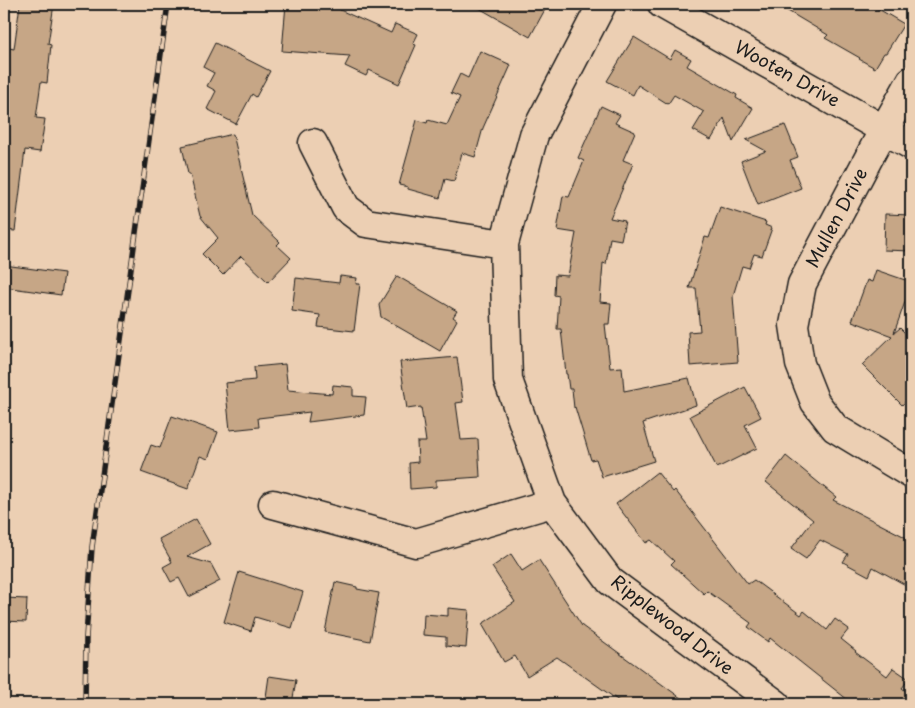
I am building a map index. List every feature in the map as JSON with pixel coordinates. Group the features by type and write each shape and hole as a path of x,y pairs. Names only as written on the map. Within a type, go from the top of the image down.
{"street":[{"name":"Ripplewood Drive","path":"602,4 534,136 504,244 508,380 552,503 610,581 776,704"},
{"name":"Wooten Drive","path":"662,4 911,145"},
{"name":"Mullen Drive","path":"911,81 802,284 794,326 800,364 814,402 835,428 911,474"},
{"path":"313,143 346,208 366,222 504,244"},
{"path":"273,504 416,543 552,503"}],"building":[{"path":"20,4 54,4 48,44 51,45 47,83 41,82 36,118 45,119 40,152 25,150 15,231 4,230 4,96 9,48 14,49"},
{"path":"286,4 341,4 340,10 391,33 395,24 418,34 413,44 416,45 399,84 369,70 366,76 345,66 350,56 282,51"},
{"path":"472,4 548,4 530,37"},
{"path":"776,4 870,4 904,24 875,68 825,38 828,35"},
{"path":"634,37 670,59 675,50 691,59 687,66 737,95 736,98 753,108 733,142 724,118 711,140 693,130 704,112 674,95 668,104 638,85 633,95 607,81"},
{"path":"215,43 270,71 256,97 252,94 236,124 207,109 216,91 207,86 214,73 203,67"},
{"path":"480,51 511,65 483,128 475,157 462,153 454,181 445,179 440,198 399,185 417,120 427,123 428,120 447,125 460,97 451,93 460,74 468,78"},
{"path":"601,106 620,115 615,123 635,132 623,160 633,164 610,218 625,221 621,240 610,238 606,264 603,263 600,302 611,303 609,324 605,324 610,368 622,367 624,391 689,378 696,405 643,423 654,461 602,477 596,459 591,460 574,408 572,389 569,389 566,374 561,329 557,329 559,296 554,295 555,275 568,276 576,233 557,230 563,196 569,197 584,161 578,158"},
{"path":"785,125 798,157 790,160 801,188 758,205 741,161 766,151 746,140"},
{"path":"233,134 252,215 280,242 277,245 291,258 268,282 241,256 223,275 202,254 218,238 200,216 182,146"},
{"path":"720,207 766,222 765,225 772,228 762,256 754,254 749,268 742,266 733,296 738,362 690,366 688,332 700,331 696,288 689,288 705,237 709,238"},
{"path":"885,214 911,215 911,251 884,250"},
{"path":"4,265 64,273 61,295 4,287"},
{"path":"876,270 911,282 894,333 900,328 911,339 911,396 902,405 862,365 892,336 852,321 867,280 872,282"},
{"path":"340,276 357,278 356,284 360,284 354,331 318,327 320,315 292,311 296,278 339,283"},
{"path":"397,276 457,311 453,317 457,320 440,351 381,317 379,305"},
{"path":"457,357 463,402 456,403 461,440 478,439 480,477 436,480 436,487 410,489 409,463 418,462 417,442 426,442 421,407 407,409 400,362"},
{"path":"285,364 288,390 332,394 333,385 353,387 353,396 366,397 364,415 308,422 310,412 258,418 259,427 230,430 225,383 255,380 254,367"},
{"path":"745,387 761,417 745,425 757,448 717,468 690,416"},
{"path":"172,416 218,432 208,459 200,456 188,489 141,472 151,445 160,448"},
{"path":"786,456 836,497 833,500 911,540 911,588 873,567 869,576 843,562 848,554 820,540 806,559 791,549 813,520 766,482"},
{"path":"657,472 673,492 675,490 748,584 754,580 801,615 804,611 827,630 835,619 849,629 841,639 855,652 887,676 893,668 909,679 902,688 911,695 911,704 853,704 770,638 768,642 748,627 751,623 707,591 704,594 671,564 674,561 651,540 646,543 616,504"},
{"path":"196,519 210,544 187,557 211,564 220,581 189,597 179,578 171,582 163,567 172,562 159,539"},
{"path":"511,554 522,571 539,560 582,626 689,704 623,704 557,657 527,676 515,656 504,662 482,624 515,602 492,567"},
{"path":"239,572 303,592 292,628 255,617 251,631 224,622"},
{"path":"335,582 379,593 370,641 325,632"},
{"path":"4,598 27,599 26,622 4,621"},
{"path":"448,608 469,610 466,648 446,646 446,637 423,635 424,614 448,616"},
{"path":"269,676 296,680 292,704 265,704"}],"railway":[{"path":"85,704 86,637 92,547 168,4"}]}
